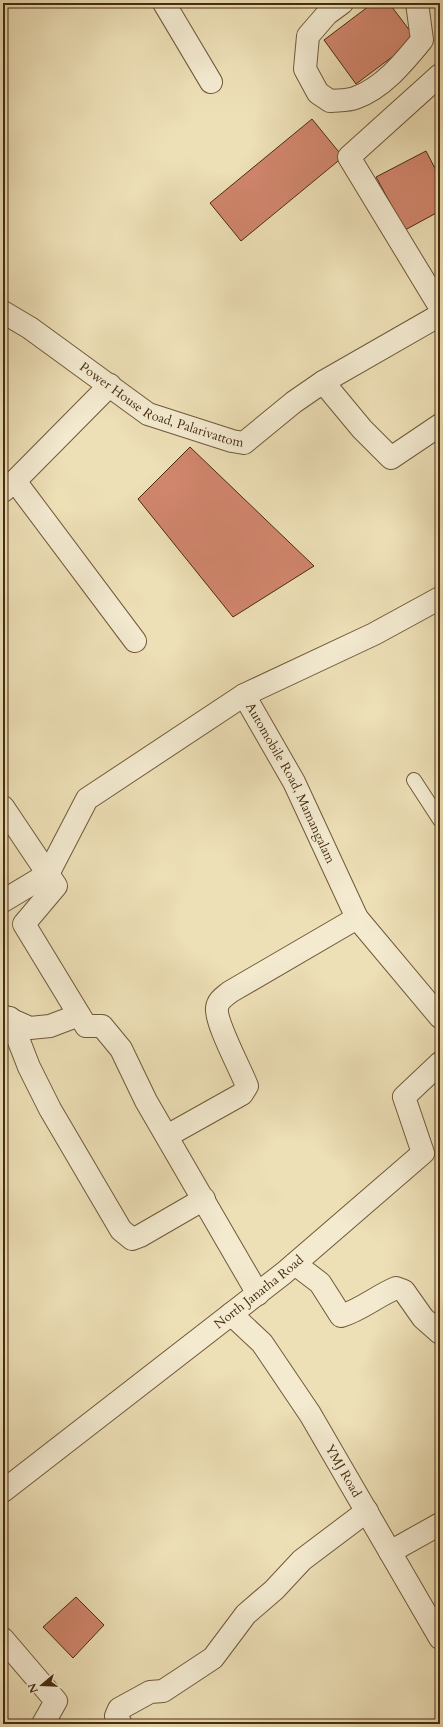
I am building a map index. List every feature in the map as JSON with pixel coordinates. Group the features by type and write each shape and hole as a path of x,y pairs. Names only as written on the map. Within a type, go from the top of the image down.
{"street":[{"path":"164,3 211,82"},
{"path":"342,3 327,14 308,36 305,69 318,93 330,101 354,98 376,86 402,64 422,40 417,3"},
{"path":"440,75 349,157 440,307"},
{"name":"Power House Road, Palarivattom","path":"3,312 30,328 148,414 232,441 244,443 294,402 323,382"},
{"path":"440,315 323,382 362,429 391,458 440,425"},
{"path":"110,385 9,486 135,641"},
{"path":"244,695 374,634 440,598"},
{"name":"Automobile Road, Mamangalam","path":"48,874 87,799 244,695 294,782 357,918 440,1017"},
{"path":"3,807 56,886 24,924 86,1026 102,1026 121,1049 146,1102 204,1199 258,1294"},
{"path":"3,901 48,874"},
{"path":"167,1136 242,1094 247,1086 222,1027 217,1010 220,1000 230,992 357,918"},
{"path":"7,1017 30,1028 50,1026 79,1015"},
{"path":"7,1017 29,1068 50,1109 122,1230 132,1239 140,1236 204,1199"},
{"name":"North Janatha Road","path":"3,1491 258,1294 295,1264 423,1153 404,1097 440,1063"},
{"path":"295,1264 320,1282 341,1316 353,1312 381,1294 396,1288 404,1291 423,1318 440,1333"},
{"name":"YMJ Road","path":"231,1314 262,1343 310,1414 440,1638"},
{"path":"121,1724 116,1716 119,1709 150,1692 163,1691 213,1658 246,1614 274,1590 302,1560 367,1511"},
{"path":"390,1552 440,1524"},
{"path":"3,1639 56,1701 43,1724"}],"lane":[{"path":"414,780 440,820"}],"building":[{"path":"373,3 389,3 416,39 356,84 324,40"},
{"path":"312,119 343,157 241,241 210,203"},
{"path":"426,151 440,178 440,211 405,230 376,177"},
{"path":"190,447 314,566 233,617 138,499"},
{"path":"76,1597 104,1625 73,1658 43,1627"}]}
